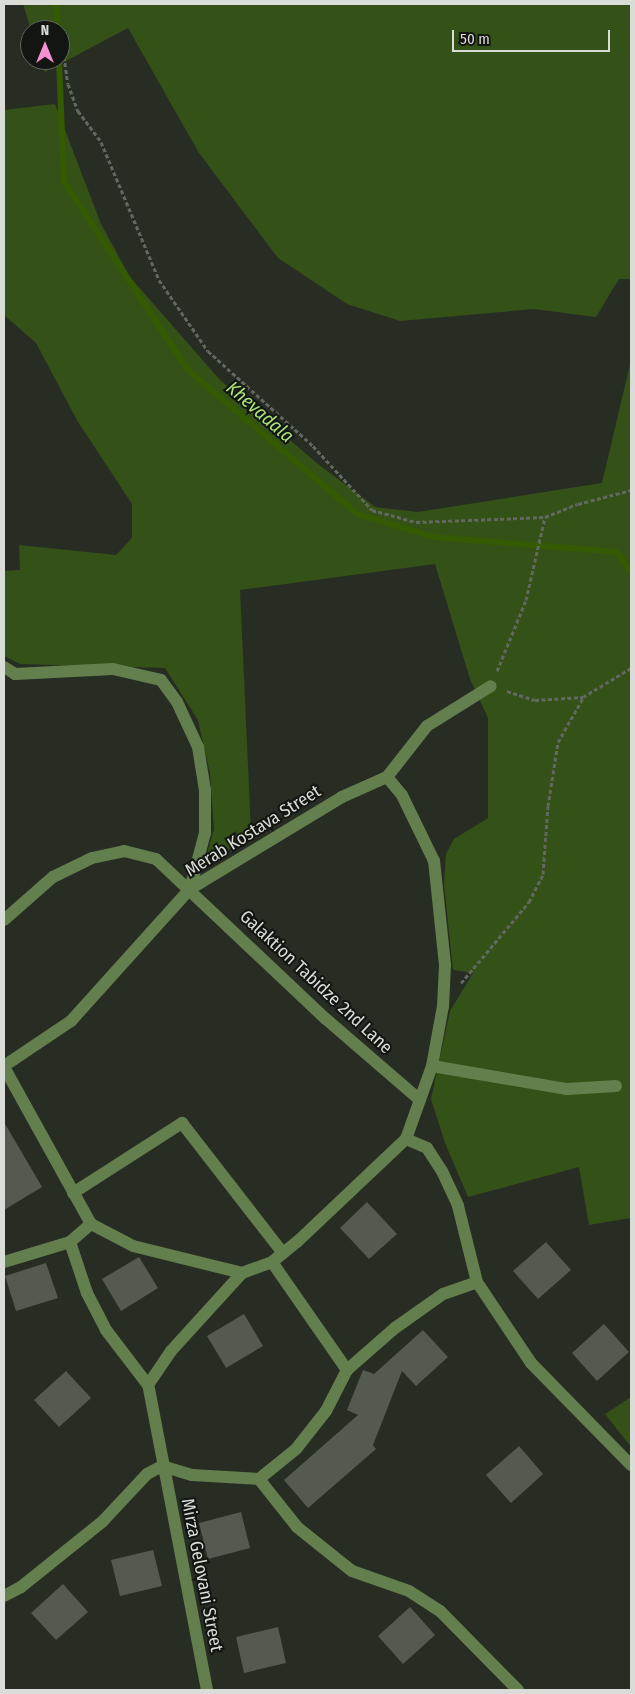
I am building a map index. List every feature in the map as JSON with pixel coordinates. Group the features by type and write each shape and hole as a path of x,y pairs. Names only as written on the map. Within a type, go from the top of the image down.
{"street":[{"path":"4,667 15,674 113,669 161,680 178,702 198,747 205,790 205,833 190,889"},
{"name":"Merab Kostava Street","path":"4,1066 71,1021 190,889 342,797 387,777 427,726 491,686"},
{"path":"70,1242 86,1293 106,1330 148,1385 172,1350 242,1273 272,1262 406,1139 432,1066 443,1006 445,965 434,861 402,795 387,777"},
{"name":"Galaktion Tabidze 2nd Lane","path":"4,920 53,877 92,858 124,852 156,859 326,1019 420,1100"},
{"path":"4,1066 91,1224 133,1246 242,1273"},
{"path":"432,1066 567,1089 616,1086"},
{"path":"74,1193 182,1123 283,1253"},
{"path":"406,1139 427,1148 442,1171 458,1206 477,1282 531,1363 631,1465"},
{"path":"4,1262 70,1242 91,1224"},
{"path":"272,1262 347,1370"},
{"path":"4,1596 21,1587 103,1521 147,1474 162,1466 192,1475 258,1479 296,1449 326,1410 347,1370 395,1328 443,1294 477,1282"},
{"name":"Mirza Gelovani Street","path":"148,1385 162,1466 207,1690"},
{"path":"258,1479 297,1528 352,1571 409,1591 440,1611 518,1690"}],"path":[{"path":"66,70 68,84 78,111 101,142 159,280 208,351 313,446 372,510 416,522 545,517 578,504 631,490"},
{"path":"545,517 526,600 491,686 535,700 583,697 631,668"},
{"path":"443,1006 529,902 543,874 558,742 583,697"}],"green space":[{"path":"23,4 631,4 631,279 619,279 596,317 534,309 400,321 347,304 278,258 199,153 128,28 70,59 70,20 28,20"},
{"path":"55,104 101,224 130,277 220,380 318,464 375,507 418,512 602,483 631,360 631,1218 589,1225 579,1167 468,1197 445,1143 431,1099 450,1011 473,973 453,970 444,884 446,854 454,839 488,818 488,718 470,679 435,564 240,590 251,832 214,861 207,854 214,829 210,773 198,720 165,668 20,664 4,656 4,571 20,570 19,545 116,555 132,538 132,504 78,422 36,343 4,315 4,110"},
{"path":"631,1397 631,1447 605,1414"}],"building":[{"path":"4,1122 42,1187 4,1210"},
{"path":"367,1202 397,1234 369,1259 340,1228"},
{"path":"546,1242 571,1270 538,1299 513,1271"},
{"path":"139,1257 158,1288 121,1311 102,1279"},
{"path":"46,1263 58,1298 16,1311 5,1276"},
{"path":"244,1314 263,1346 226,1368 207,1336"},
{"path":"604,1324 629,1352 597,1381 572,1353"},
{"path":"423,1330 448,1357 416,1386 402,1371 373,1445 376,1449 308,1508 284,1480 358,1415 347,1410 363,1370 374,1374"},
{"path":"66,1371 91,1398 59,1427 34,1400"},
{"path":"519,1446 543,1474 511,1503 486,1475"},
{"path":"241,1512 250,1548 208,1559 199,1523"},
{"path":"153,1550 162,1586 120,1596 111,1560"},
{"path":"63,1584 88,1612 56,1640 31,1613"},
{"path":"410,1607 435,1635 403,1664 378,1636"},
{"path":"278,1627 286,1663 244,1673 236,1637"}],"waterway":[{"name":"Khevadala","path":"56,4 57,20"},
{"name":"Khevadala","path":"59,70 64,182 188,370 357,514 434,537 617,552 631,573"}]}
